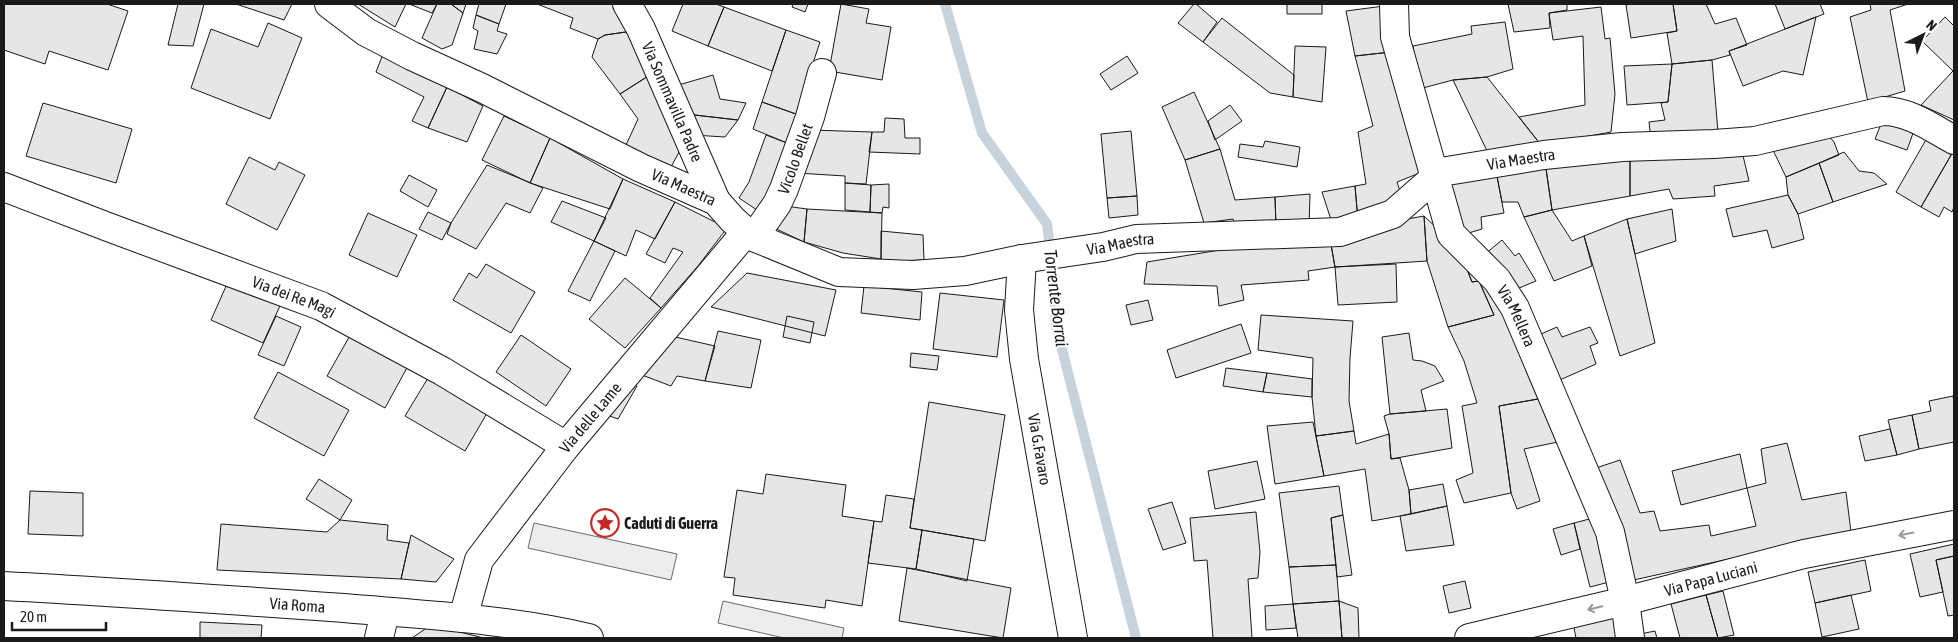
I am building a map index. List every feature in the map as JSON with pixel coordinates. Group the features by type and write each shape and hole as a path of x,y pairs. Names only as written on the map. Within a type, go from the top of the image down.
{"street":[{"name":"Via Maestra","path":"329,4 366,32 412,56 482,88 641,168 716,201 750,235 839,272 913,275 957,272 1102,247 1136,239 1340,232 1393,214 1441,172 1544,155 1622,147 1754,141 1883,111 1892,111 1917,120 1954,140"},
{"name":"Via Sommavilla Padre","path":"627,4 649,46 716,201"},
{"name":"Via Mellera","path":"1394,4 1395,37 1451,234 1496,280 1514,308 1610,532 1625,601 1630,638"},
{"name":"Vicolo Bellet","path":"750,235 777,204 784,189 810,117 822,73"},
{"name":"Via dei Re Magi","path":"4,187 321,306 442,371 566,446"},
{"name":"Via delle Lame","path":"463,618 478,560 566,446 750,235"},
{"name":"Via G.Favaro","path":"1030,258 1019,310 1024,358 1073,638"},
{"name":"Via Papa Luciani","path":"1469,638 1625,601 1804,554 1954,524"},
{"name":"Via Roma","path":"4,586 172,595 463,618 526,626 589,638"},
{"path":"379,638 385,612"}],"shaded area":[{"path":"534,523 677,554 671,580 528,548"},
{"path":"723,601 844,628 842,638 784,638 718,623"}],"building":[{"path":"4,4 107,4 128,11 108,70 49,51 45,64 4,50"},
{"path":"178,4 204,4 193,46 168,45"},
{"path":"236,4 292,4 284,20"},
{"path":"358,4 406,4 395,27"},
{"path":"409,4 437,4 432,13"},
{"path":"437,4 451,4 463,13 452,45 442,49 422,38"},
{"path":"451,4 466,4 463,13"},
{"path":"479,4 506,4 499,24 476,15"},
{"path":"537,4 618,4 629,26 626,32 605,35 598,39 570,28 573,18"},
{"path":"683,4 716,4 724,7 708,46 672,31"},
{"path":"793,4 808,4 805,12 792,7"},
{"path":"841,4 869,9 866,23 891,27 882,80 829,71"},
{"path":"1194,4 1217,22 1203,42 1178,23"},
{"path":"1287,4 1322,4 1322,14 1287,14"},
{"path":"1508,4 1567,4 1567,10 1549,13 1550,28 1514,32"},
{"path":"1673,4 1677,31 1631,38 1626,5"},
{"path":"1673,4 1706,4 1715,24 1736,18 1747,45 1729,51 1730,55 1712,60 1672,64 1667,33 1677,31"},
{"path":"1775,4 1820,4 1824,14 1785,29"},
{"path":"1870,4 1908,4 1890,10 1905,91 1868,102 1850,17 1871,10"},
{"path":"1384,6 1391,52 1355,56 1346,11"},
{"path":"724,7 786,30 772,71 708,46"},
{"path":"1601,7 1605,39 1610,38 1615,94 1611,132 1541,145 1519,117 1585,105 1583,36 1553,40 1549,13"},
{"path":"476,15 499,24 497,31 507,34 497,54 474,49 478,31 473,28"},
{"path":"1816,17 1803,75 1783,71 1743,86 1729,51"},
{"path":"1945,17 1954,26 1954,120 1921,105 1953,71 1922,41"},
{"path":"1222,18 1294,75 1293,97 1270,93 1203,42"},
{"path":"1505,22 1513,69 1487,77 1453,80 1419,89 1413,46 1472,34 1471,26"},
{"path":"268,23 302,38 270,119 191,88 211,29 258,47"},
{"path":"786,30 820,42 796,114 762,102"},
{"path":"626,32 653,73 620,94 592,57 598,39 605,35"},
{"path":"1295,46 1326,47 1322,102 1293,97"},
{"path":"1391,52 1422,172 1397,182 1403,200 1358,221 1355,186 1366,184 1358,132 1373,126 1355,56"},
{"path":"383,54 447,87 428,128 412,121 424,97 376,72"},
{"path":"1127,56 1138,73 1111,90 1100,74"},
{"path":"1712,60 1718,132 1651,140 1649,122 1665,120 1661,103 1668,102 1672,64"},
{"path":"1672,64 1668,102 1627,105 1624,66"},
{"path":"653,73 684,143 671,167 626,145 638,119 620,94"},
{"path":"713,75 720,99 746,103 738,120 686,114 675,86"},
{"path":"1487,77 1541,145 1489,155 1453,80"},
{"path":"447,87 483,106 467,142 428,128"},
{"path":"1194,92 1220,149 1185,160 1162,107"},
{"path":"762,102 796,114 787,143 753,129"},
{"path":"43,103 132,129 116,183 26,156"},
{"path":"1230,105 1242,121 1215,140 1208,121"},
{"path":"686,114 738,120 725,137 693,135"},
{"path":"1885,114 1916,125 1907,150 1875,139"},
{"path":"504,116 550,138 530,183 482,160"},
{"path":"885,118 904,119 905,138 920,138 920,154 869,152 872,132 884,132"},
{"path":"1822,128 1834,142 1839,155 1786,177 1771,146"},
{"path":"811,130 872,132 866,184 845,183 845,176 797,173"},
{"path":"1131,131 1137,196 1107,198 1101,134"},
{"path":"1931,131 1954,150 1921,207 1896,192"},
{"path":"766,135 787,143 760,212 739,198 749,182"},
{"path":"550,138 623,179 610,209 530,183"},
{"path":"1265,141 1300,147 1297,167 1238,157 1240,144 1263,147"},
{"path":"1741,147 1749,181 1714,186 1715,196 1673,199 1669,189 1630,196 1630,153"},
{"path":"1220,149 1235,200 1275,197 1276,227 1237,229 1233,219 1204,223 1185,160"},
{"path":"1954,150 1954,207 1952,212 1944,207 1939,217 1921,207"},
{"path":"1844,152 1859,171 1874,173 1887,184 1833,202 1819,163"},
{"path":"1630,153 1630,196 1552,210 1545,162"},
{"path":"249,157 275,170 279,162 305,175 277,230 226,204"},
{"path":"1545,162 1552,210 1524,217 1518,202 1502,202 1496,171"},
{"path":"1819,163 1833,202 1798,214 1788,195 1786,177"},
{"path":"487,165 543,188 530,213 506,203 476,249 447,234 451,223"},
{"path":"1496,171 1504,213 1481,217 1482,229 1462,235 1448,185"},
{"path":"409,175 437,190 428,207 400,191"},
{"path":"623,179 675,202 655,239 636,230 626,256 594,241"},
{"path":"845,183 871,185 870,212 845,210"},
{"path":"889,184 889,208 883,207 882,213 870,212 871,185"},
{"path":"1355,186 1358,221 1333,226 1322,192"},
{"path":"1310,194 1309,227 1276,227 1275,197"},
{"path":"1788,195 1798,214 1804,239 1772,248 1767,230 1733,237 1726,209"},
{"path":"1137,196 1138,215 1109,218 1107,198"},
{"path":"562,201 606,218 594,241 551,222"},
{"path":"675,202 727,228 698,266 661,308 650,298 683,252 673,248 665,263 646,254"},
{"path":"785,206 807,209 804,242 770,226"},
{"path":"807,209 882,213 881,259 843,253 804,242"},
{"path":"1672,209 1676,241 1635,254 1627,219"},
{"path":"1552,210 1572,241 1584,236 1592,266 1554,281 1524,217"},
{"path":"428,212 451,223 442,240 419,229"},
{"path":"368,213 417,235 397,277 349,255"},
{"path":"1424,216 1427,261 1335,267 1330,239 1391,222"},
{"path":"1424,216 1459,249 1472,282 1479,281 1494,315 1448,327 1427,261"},
{"path":"1627,219 1655,343 1620,356 1584,236"},
{"path":"881,231 923,235 924,260 891,261 881,259"},
{"path":"1330,239 1335,267 1308,271 1309,280 1241,285 1244,300 1219,306 1217,286 1144,284 1147,262 1226,249"},
{"path":"1502,240 1515,256 1519,253 1536,281 1512,291 1484,255"},
{"path":"594,241 615,251 590,301 568,291"},
{"path":"1459,249 1503,299 1549,397 1499,406 1511,493 1464,503 1456,480 1473,473 1462,406 1477,403 1464,361 1448,327 1494,315 1479,281 1472,282"},
{"path":"486,264 535,292 511,333 453,300 469,273 477,278"},
{"path":"1396,264 1397,302 1338,305 1335,267"},
{"path":"747,273 836,290 825,336 711,307"},
{"path":"231,275 284,297 263,343 211,320"},
{"path":"625,278 661,308 625,348 589,319"},
{"path":"864,286 922,292 920,320 861,313"},
{"path":"940,293 1004,300 997,357 933,349"},
{"path":"1148,300 1153,320 1131,325 1126,305"},
{"path":"1261,315 1353,321 1349,401 1354,431 1316,436 1312,397 1313,358 1258,350"},
{"path":"276,316 301,327 284,366 258,355"},
{"path":"787,316 814,322 810,343 783,337"},
{"path":"1241,324 1251,353 1176,378 1167,350"},
{"path":"1557,327 1562,337 1590,327 1598,343 1590,346 1596,364 1553,383 1534,337"},
{"path":"718,331 761,340 751,388 705,381"},
{"path":"352,332 409,364 385,408 327,376"},
{"path":"1409,333 1413,360 1435,366 1444,381 1421,390 1426,411 1390,414 1382,337"},
{"path":"662,334 715,346 705,381 677,376 671,386 634,372"},
{"path":"521,335 571,369 546,406 496,372"},
{"path":"911,353 939,356 937,370 910,367"},
{"path":"1226,368 1267,373 1263,392 1223,386"},
{"path":"278,372 349,410 324,456 254,418"},
{"path":"431,373 490,408 465,451 405,416"},
{"path":"1267,373 1312,379 1312,397 1263,392"},
{"path":"625,383 637,386 618,419 601,413"},
{"path":"1953,396 1954,442 1919,449 1912,415 1931,411 1929,401"},
{"path":"1549,397 1558,442 1524,449 1540,501 1517,509 1511,493 1499,406"},
{"path":"929,402 1005,415 985,541 910,528"},
{"path":"1447,409 1452,448 1391,459 1389,434 1384,416"},
{"path":"1912,415 1919,449 1897,455 1888,420"},
{"path":"1313,422 1324,476 1275,484 1267,426"},
{"path":"1890,429 1897,455 1865,461 1859,436"},
{"path":"1354,431 1356,444 1389,434 1391,459 1400,458 1409,490 1411,514 1372,521 1365,469 1324,476 1316,436"},
{"path":"1787,443 1802,500 1846,492 1851,532 1629,581 1596,468 1620,460 1640,513 1654,511 1660,531 1709,525 1711,536 1756,526 1747,488 1766,483 1761,449"},
{"path":"1740,454 1747,488 1681,505 1672,471"},
{"path":"1257,461 1265,499 1215,509 1208,471"},
{"path":"766,474 846,485 842,516 874,521 862,606 826,600 825,608 733,595 735,578 724,577 737,490 763,494"},
{"path":"319,479 352,500 340,520 306,499"},
{"path":"1443,484 1447,506 1411,514 1409,490"},
{"path":"1339,486 1343,515 1331,518 1336,565 1289,567 1279,493"},
{"path":"30,491 83,493 83,536 28,534"},
{"path":"886,495 914,499 910,528 922,530 916,569 868,563 874,521 882,522"},
{"path":"1172,502 1186,543 1163,550 1148,509"},
{"path":"1447,506 1454,545 1406,551 1400,516"},
{"path":"1256,512 1260,552 1258,578 1248,579 1252,638 1213,638 1207,560 1194,561 1190,518"},
{"path":"1343,515 1352,575 1337,577 1331,518"},
{"path":"1601,516 1617,580 1590,587 1574,523"},
{"path":"340,520 388,525 387,540 409,543 401,579 217,570 221,524 327,532"},
{"path":"1574,523 1580,549 1561,555 1553,529"},
{"path":"922,530 974,539 967,581 916,569"},
{"path":"411,535 454,559 436,582 401,579"},
{"path":"1954,544 1954,556 1936,560 1943,592 1920,597 1910,554"},
{"path":"1954,556 1954,615 1948,616 1936,560"},
{"path":"1865,560 1871,591 1815,603 1808,572"},
{"path":"1336,565 1339,601 1293,604 1289,567"},
{"path":"907,568 1011,588 1003,638 899,621"},
{"path":"1465,581 1471,608 1449,613 1443,586"},
{"path":"1723,591 1734,635 1718,638 1706,595"},
{"path":"1706,595 1718,638 1680,638 1671,604"},
{"path":"1851,595 1859,629 1822,637 1815,603"},
{"path":"1339,601 1358,608 1359,638 1342,638"},
{"path":"1339,601 1342,638 1298,638 1293,604"},
{"path":"1293,604 1296,628 1266,630 1265,606"},
{"path":"1623,615 1627,638 1576,638 1573,623"},
{"path":"200,622 262,625 261,638 200,638"},
{"path":"431,625 484,638 412,638"},
{"path":"1655,631 1657,638 1636,638 1635,635"}],"waterway":[{"name":"Torrente Borrai","path":"945,4 982,133 1047,224 1052,263 1056,326 1136,638"}],"place":[{"name":"Caduti di Guerra","path":"605,523"}]}
